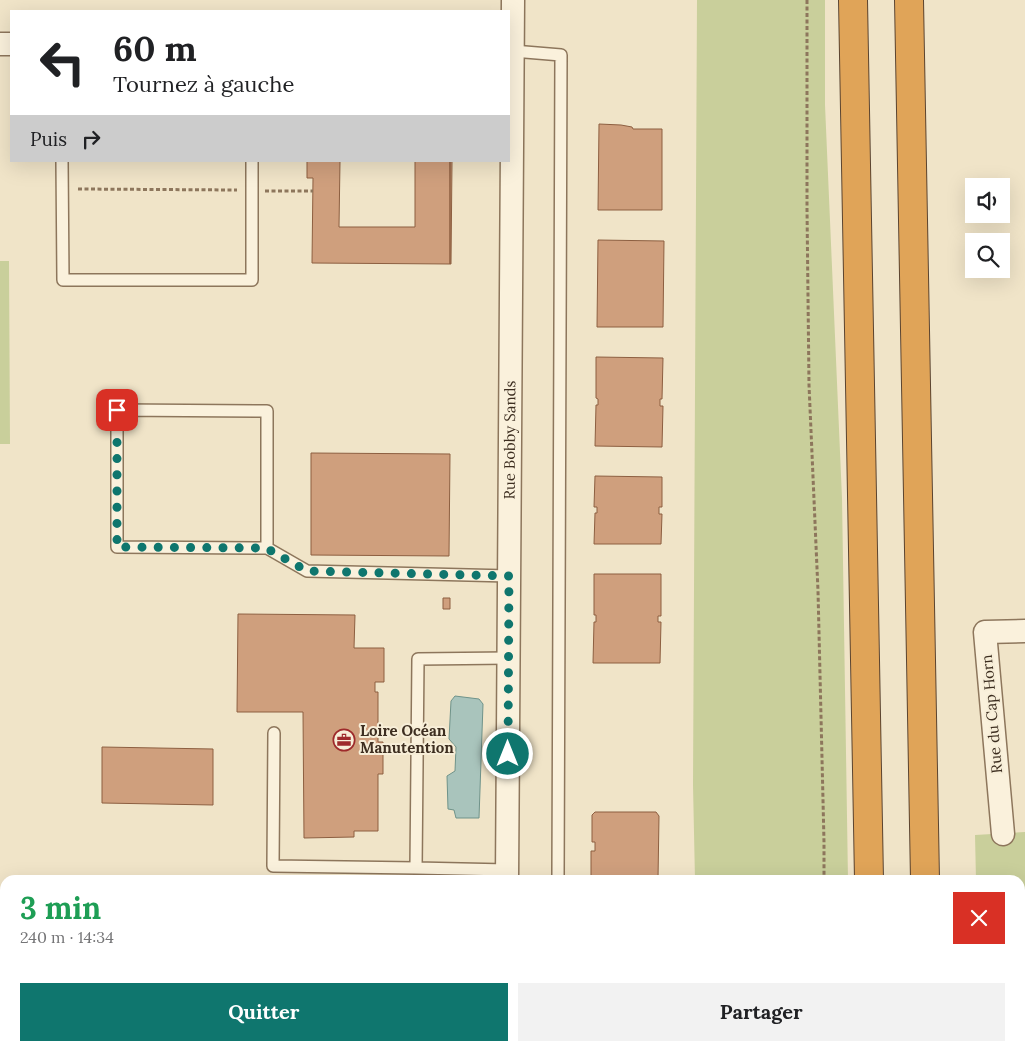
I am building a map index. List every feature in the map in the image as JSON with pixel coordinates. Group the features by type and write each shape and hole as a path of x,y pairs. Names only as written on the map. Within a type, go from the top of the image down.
{"highway":[{"path":"853,0 869,875"},
{"path":"909,0 925,875"}],"street":[{"name":"Rue Bobby Sands","path":"507,875 511,50 513,0"},
{"name":"Rue du Cap Horn","path":"1003,834 985,632 1025,631"}],"lane":[{"path":"511,50 561,55 558,875"},
{"path":"62,162 63,280 252,280 252,162"},
{"path":"266,548 267,411 117,410 117,547 266,548 307,571 509,576"},
{"path":"416,868 418,659 509,658"},
{"path":"274,733 273,866 416,868 507,875"}],"path":[{"path":"807,0 809,384 819,620 824,875"},
{"path":"62,189 313,191"}],"green space":[{"path":"697,0 825,0 825,105 842,498 848,875 695,875 693,785"},
{"path":"0,261 9,261 10,444 0,444"},
{"path":"1025,832 1025,875 976,875 975,835"}],"water":[{"path":"455,696 479,699 483,704 479,818 456,818 454,810 448,809 447,776 455,771 456,747 449,739 451,701"}],"building":[{"path":"599,124 621,125 632,127 633,129 662,129 662,210 598,210"},
{"path":"307,162 340,162 339,227 415,227 415,162 450,162 450,264 312,263 313,178 307,178"},
{"path":"450,162 452,162 451,264"},
{"path":"598,240 664,241 663,327 597,327"},
{"path":"596,357 663,358 662,399 660,399 660,406 663,406 662,447 595,446 596,405 598,405 598,399 596,398"},
{"path":"311,453 450,454 449,556 311,555"},
{"path":"595,476 662,477 662,507 659,507 659,514 662,514 661,544 594,544 595,513 597,513 597,507 594,507"},
{"path":"594,574 661,574 661,616 658,616 658,622 661,622 660,663 593,663 594,622 596,622 596,615 594,615"},
{"path":"443,598 450,598 450,609 443,609"},
{"path":"238,614 355,615 354,648 384,648 384,682 375,682 375,692 378,692 378,742 383,742 383,774 378,774 378,831 354,831 354,837 304,838 303,712 237,712"},
{"path":"102,747 213,749 213,805 102,803"},
{"path":"595,812 656,812 659,816 658,875 591,875 591,851 595,851 595,842 592,842 592,815"}],"place":[{"name":"Loire Océan Manutention","path":"344,740"}],"route":[{"path":"117,410 117,547 266,548 307,571 509,576 508,754"}]}
